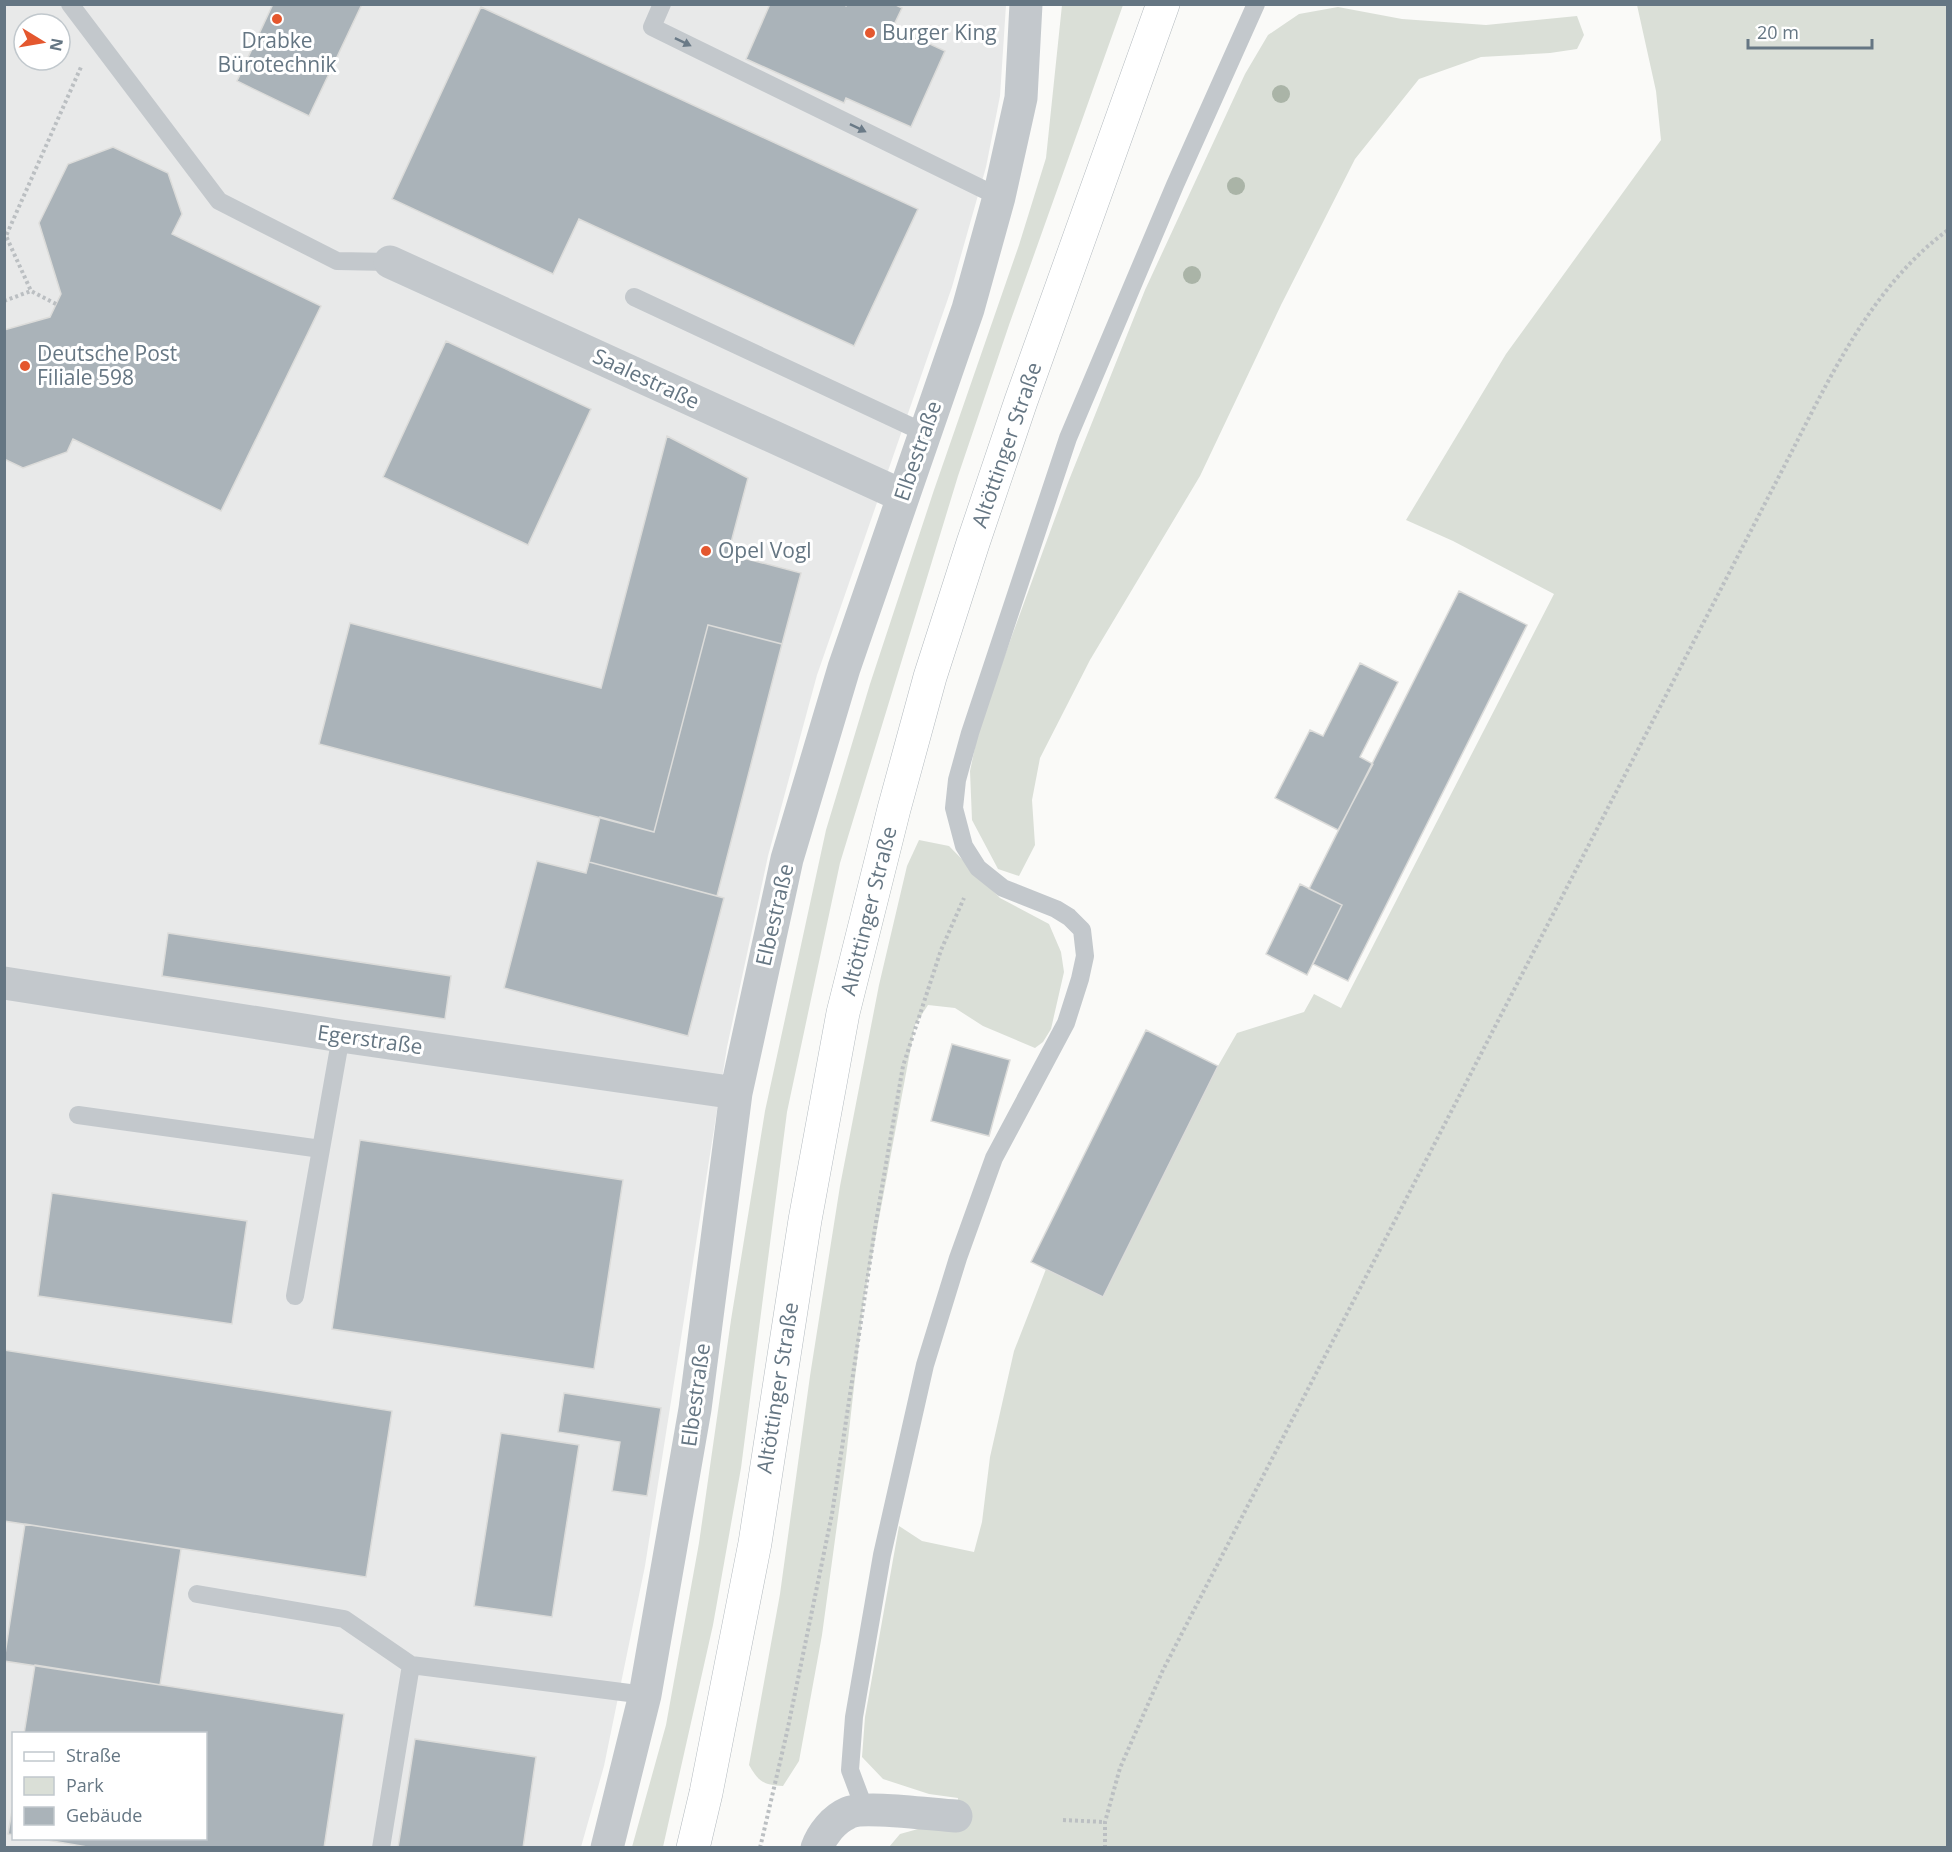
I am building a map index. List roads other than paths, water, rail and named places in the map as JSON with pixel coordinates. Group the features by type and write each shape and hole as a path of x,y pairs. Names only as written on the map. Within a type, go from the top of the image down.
{"main road":[{"name":"Altöttinger Straße","path":"693,1848 706,1793 754,1543 804,1220 841,1024 894,809 930,677 973,543 1162,4"}],"street":[{"name":"Elbestraße","path":"606,1848 645,1695 696,1409 736,1094 787,859 844,668 968,309 999,197 1021,98 1026,4"},
{"name":"Saalestraße","path":"390,262 903,496"},
{"name":"Egerstraße","path":"4,983 341,1036 736,1094"},
{"path":"817,1848 829,1827 848,1813 865,1810 956,1816"}],"lane":[{"path":"70,4 219,201 337,261 390,262"},
{"path":"662,4 652,27 999,197"},
{"path":"865,1810 850,1770 854,1717 882,1555 925,1365 958,1258 994,1158 1066,1023 1080,979 1084,956 1082,930 1070,917 1003,888 978,868 963,846 954,808 957,780 970,733 1068,438 1175,185 1256,4"},
{"path":"634,297 925,432"},
{"path":"295,1296 341,1036"},
{"path":"78,1115 321,1149"},
{"path":"197,1594 344,1619 411,1665 645,1695"},
{"path":"381,1848 411,1665"}],"place":[{"name":"Drabke Bürotechnik","path":"277,19"},
{"name":"Burger King","path":"870,33"},
{"name":"Deutsche Post Filiale 598","path":"25,366"},
{"name":"Opel Vogl","path":"706,551"}]}
